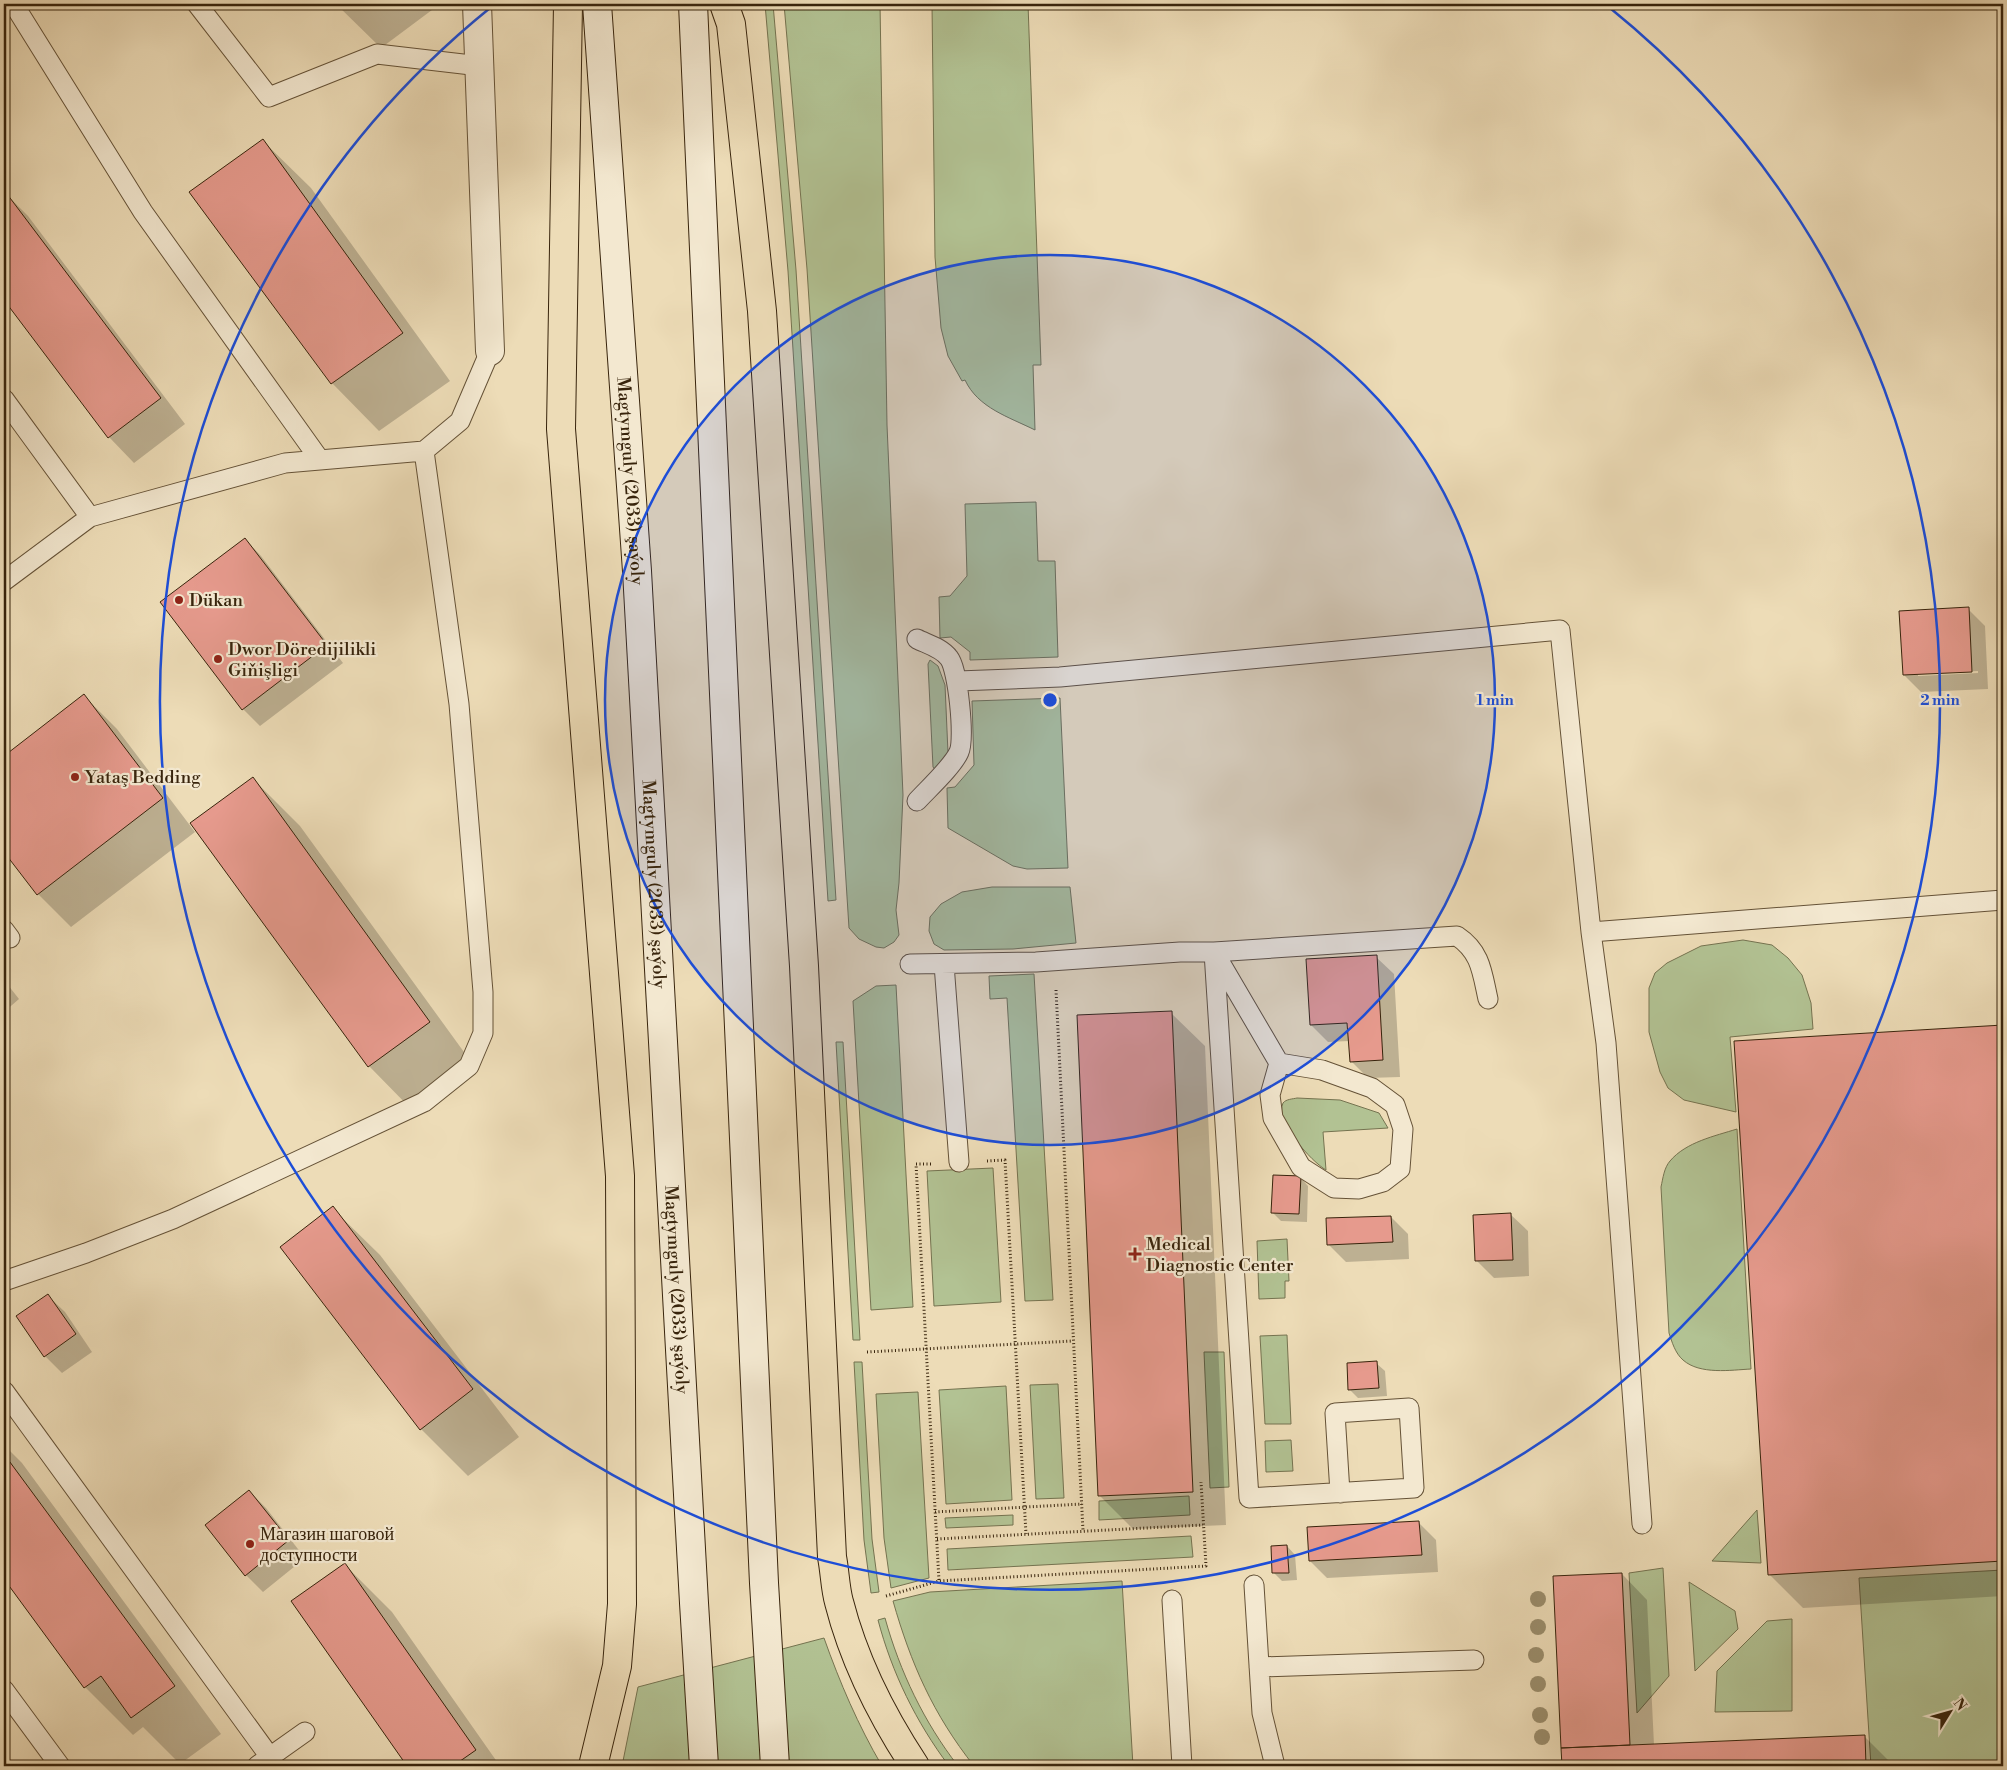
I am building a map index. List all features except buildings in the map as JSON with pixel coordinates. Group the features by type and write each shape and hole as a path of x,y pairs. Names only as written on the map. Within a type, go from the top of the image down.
{"main road":[{"path":"477,4 490,351"},
{"path":"568,4 561,429 620,1176 622,1604 617,1666 593,1766"},
{"name":"Magtymguly (2033) şaýoly","path":"597,4 637,570 704,1766"},
{"path":"693,4 764,1583 776,1766"},
{"path":"724,4 731,24 762,311 804,966 832,1557 838,1600 856,1653 875,1698 915,1766"}],"lane":[{"path":"197,4 269,97 377,54 480,66"},
{"path":"14,10 143,212 320,460"},
{"path":"4,581 90,517 285,463 424,451 460,421 490,351"},
{"path":"4,399 90,517"},
{"path":"4,1281 173,1220 424,1102 469,1066 483,1033 483,992 459,704 424,451"},
{"path":"958,681 1060,677 1560,630 1591,932 1606,1043 1642,1524"},
{"path":"916,639 940,650 948,656 954,665 958,681 960,751 917,801"},
{"path":"1591,932 2003,900"},
{"path":"910,964 1054,961 1456,936 1469,944 1480,960 1488,999"},
{"path":"1214,952 1279,1063 1270,1095 1273,1118 1301,1167 1334,1188 1359,1189 1383,1182 1400,1169 1403,1129 1395,1105 1372,1088 1364,1085 1322,1070 1279,1063"},
{"path":"1214,952 1249,1498 1340,1493 1414,1488 1408,1408 1334,1413 1340,1493"},
{"path":"944,964 959,1162"},
{"path":"4,1391 263,1762 305,1732"},
{"path":"1254,1585 1262,1713 1275,1766"},
{"path":"1172,1600 1182,1766"},
{"path":"1259,1667 1474,1660"},
{"path":"4,1690 60,1766"}],"path":[{"path":"1054,961 1083,1531"},
{"path":"1005,1167 1026,1534"},
{"path":"916,1172 939,1581"},
{"path":"867,1352 1073,1341"},
{"path":"886,1596 939,1581 1206,1566 1201,1482"},
{"path":"935,1512 1082,1504"},
{"path":"937,1539 1204,1525"}],"green space":[{"path":"765,4 773,4 796,270 836,900 828,901 788,271"},
{"path":"784,4 880,4 887,425 903,795 896,910 899,935 894,942 884,948 876,947 859,939 849,928 807,269"},
{"path":"932,4 1028,4 1041,365 1033,365 1035,430 986,405 971,390 965,380 962,381 948,356 941,328 935,257"},
{"path":"1036,502 1038,561 1055,561 1058,657 970,660 970,652 951,637 940,638 939,597 950,596 967,576 965,504"},
{"path":"930,660 938,666 945,685 948,753 936,771 933,767 928,664"},
{"path":"1060,698 1068,868 1027,869 1013,866 948,828 947,788 955,787 974,765 972,701"},
{"path":"992,887 1070,887 1076,943 1013,949 944,950 934,944 929,931 930,917 941,904 962,892"},
{"path":"1743,940 1772,945 1788,958 1802,975 1811,1003 1813,1029 1730,1037 1736,1112 1684,1100 1668,1088 1660,1072 1649,1032 1649,988 1655,973 1667,963 1701,946"},
{"path":"1034,974 1053,1300 1025,1301 1007,998 990,999 989,976"},
{"path":"896,985 913,1307 871,1310 853,1001 876,986"},
{"path":"836,1042 843,1042 860,1340 853,1340"},
{"path":"1297,1098 1340,1100 1379,1113 1388,1128 1323,1132 1326,1170 1304,1150 1284,1120 1283,1103"},
{"path":"1737,1129 1751,1369 1707,1370 1690,1365 1683,1360 1676,1351 1669,1333 1661,1187 1666,1167 1677,1154 1701,1140"},
{"path":"993,1168 1001,1302 934,1306 927,1171"},
{"path":"1287,1239 1289,1281 1285,1281 1285,1298 1259,1299 1257,1241"},
{"path":"1287,1335 1291,1424 1265,1424 1260,1336"},
{"path":"1204,1352 1224,1352 1229,1487 1210,1488"},
{"path":"854,1362 862,1362 872,1539 879,1592 871,1593 864,1540"},
{"path":"1058,1384 1064,1498 1036,1499 1030,1385"},
{"path":"1006,1386 1012,1500 946,1504 939,1390"},
{"path":"918,1392 929,1578 891,1588 884,1538 876,1394"},
{"path":"1291,1440 1293,1471 1266,1472 1265,1441"},
{"path":"1189,1496 1190,1515 1099,1520 1099,1501"},
{"path":"1757,1510 1761,1563 1712,1561"},
{"path":"1013,1515 1013,1525 946,1528 945,1518"},
{"path":"1191,1536 1193,1557 948,1570 947,1549"},
{"path":"1663,1568 1669,1676 1637,1713 1629,1573"},
{"path":"2003,1570 2003,1766 1871,1766 1859,1578"},
{"path":"1122,1581 1133,1766 974,1766 959,1747 925,1688 907,1646 893,1601 930,1592"},
{"path":"1689,1582 1735,1611 1738,1629 1695,1671"},
{"path":"885,1618 898,1658 914,1696 934,1732 958,1766 949,1766 926,1732 906,1696 890,1659 878,1620"},
{"path":"1792,1619 1792,1711 1715,1712 1717,1671 1767,1621"},
{"path":"824,1638 850,1704 882,1766 622,1766 638,1687"}],"place":[{"name":"Dükan","path":"179,600"},
{"name":"Dwor Döredijilikli Giňişligi","path":"218,659"},
{"name":"Yataş Bedding","path":"75,777"},
{"name":"Medical Diagnostic Center","path":"1135,1254"},
{"name":"Магазин шаговой доступности","path":"250,1544"}]}
